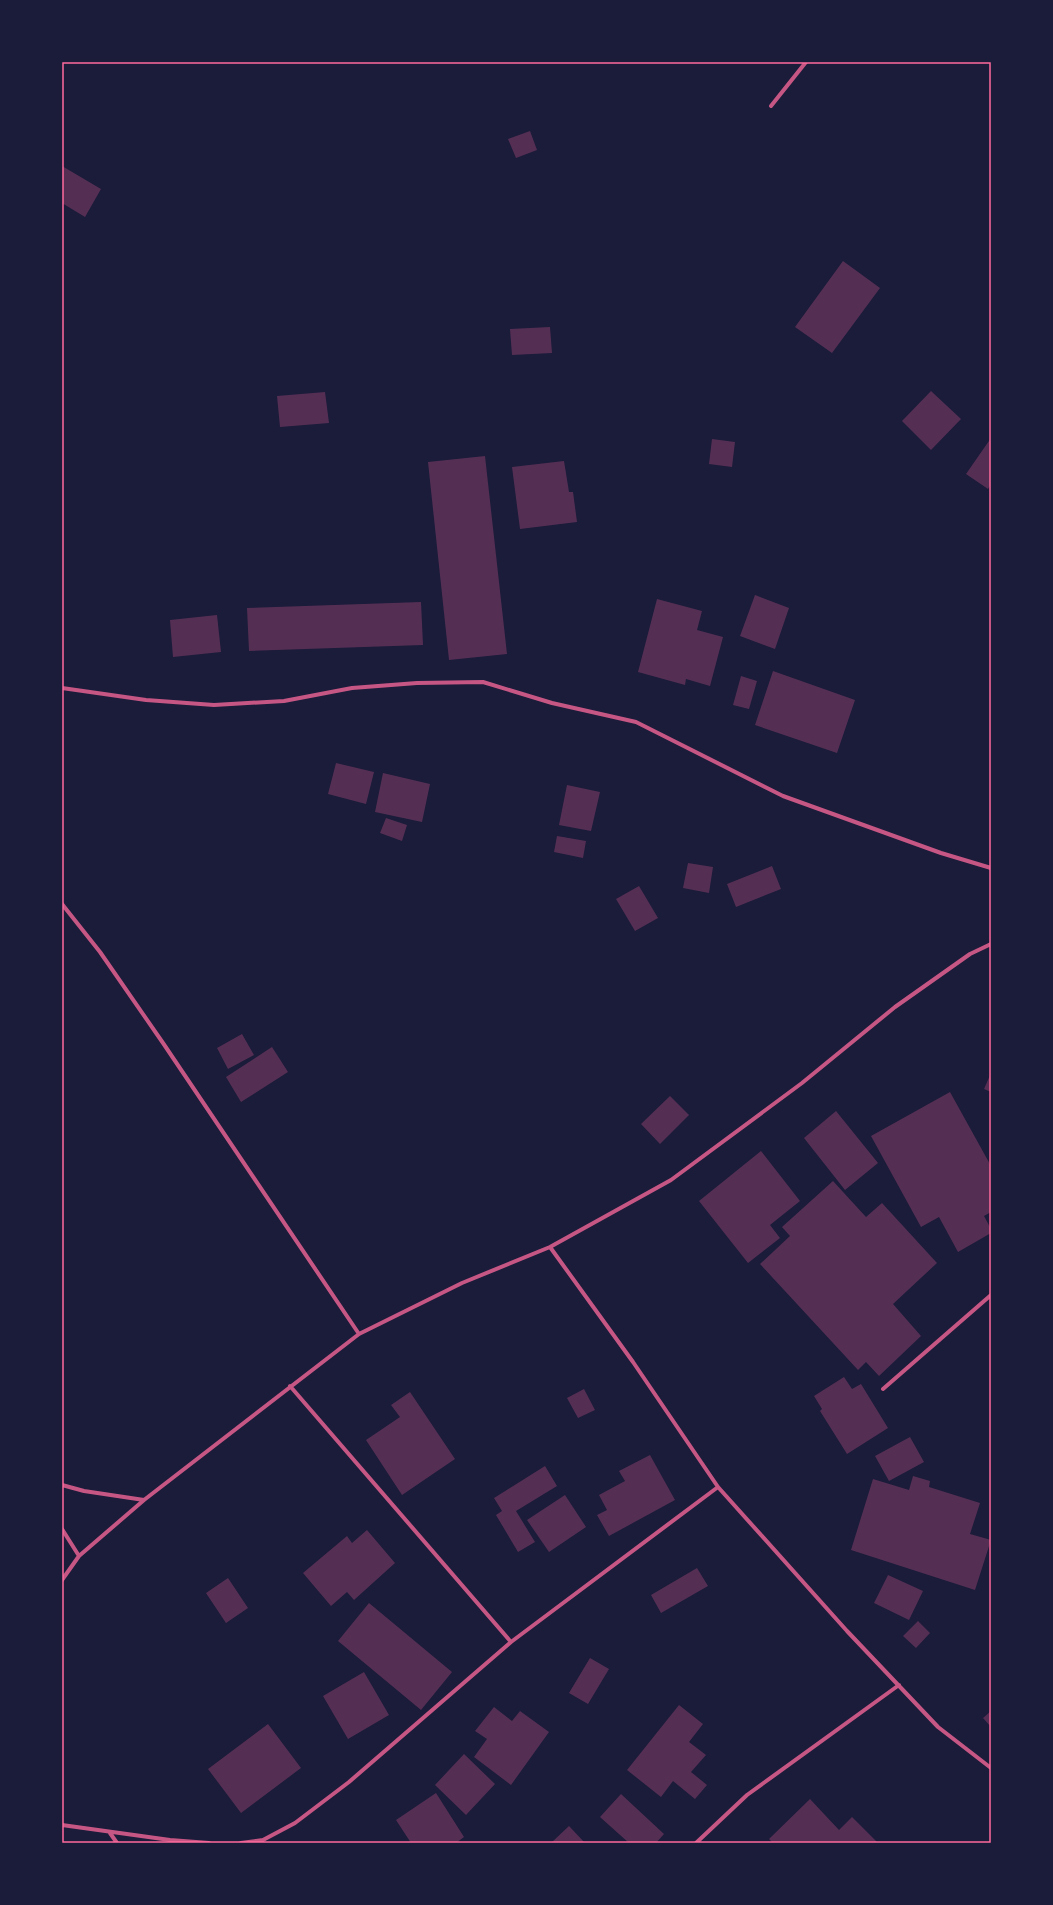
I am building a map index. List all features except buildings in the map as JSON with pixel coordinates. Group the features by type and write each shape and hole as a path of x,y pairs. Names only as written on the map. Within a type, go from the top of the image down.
{"street":[{"path":"771,106 806,62"},
{"path":"62,688 146,700 214,705 284,701 352,688 410,683 483,682 552,702 636,722 783,796 941,853 991,868"},
{"path":"62,904 100,952 159,1036 358,1334"},
{"path":"62,1580 79,1556 144,1500 358,1334 462,1283 550,1247 671,1180 802,1083 895,1007 970,954 991,944"},
{"path":"550,1247 633,1362 718,1487 847,1631 938,1727 991,1768"},
{"path":"883,1389 991,1296"},
{"path":"290,1386 511,1642"},
{"path":"62,1485 84,1491 144,1500"},
{"path":"241,1843 263,1840 295,1823 349,1782 511,1642 718,1487"},
{"path":"62,1529 79,1556"},
{"path":"696,1843 747,1795 899,1685"},
{"path":"62,1824 110,1833 209,1843"},
{"path":"110,1833 117,1843"}]}
